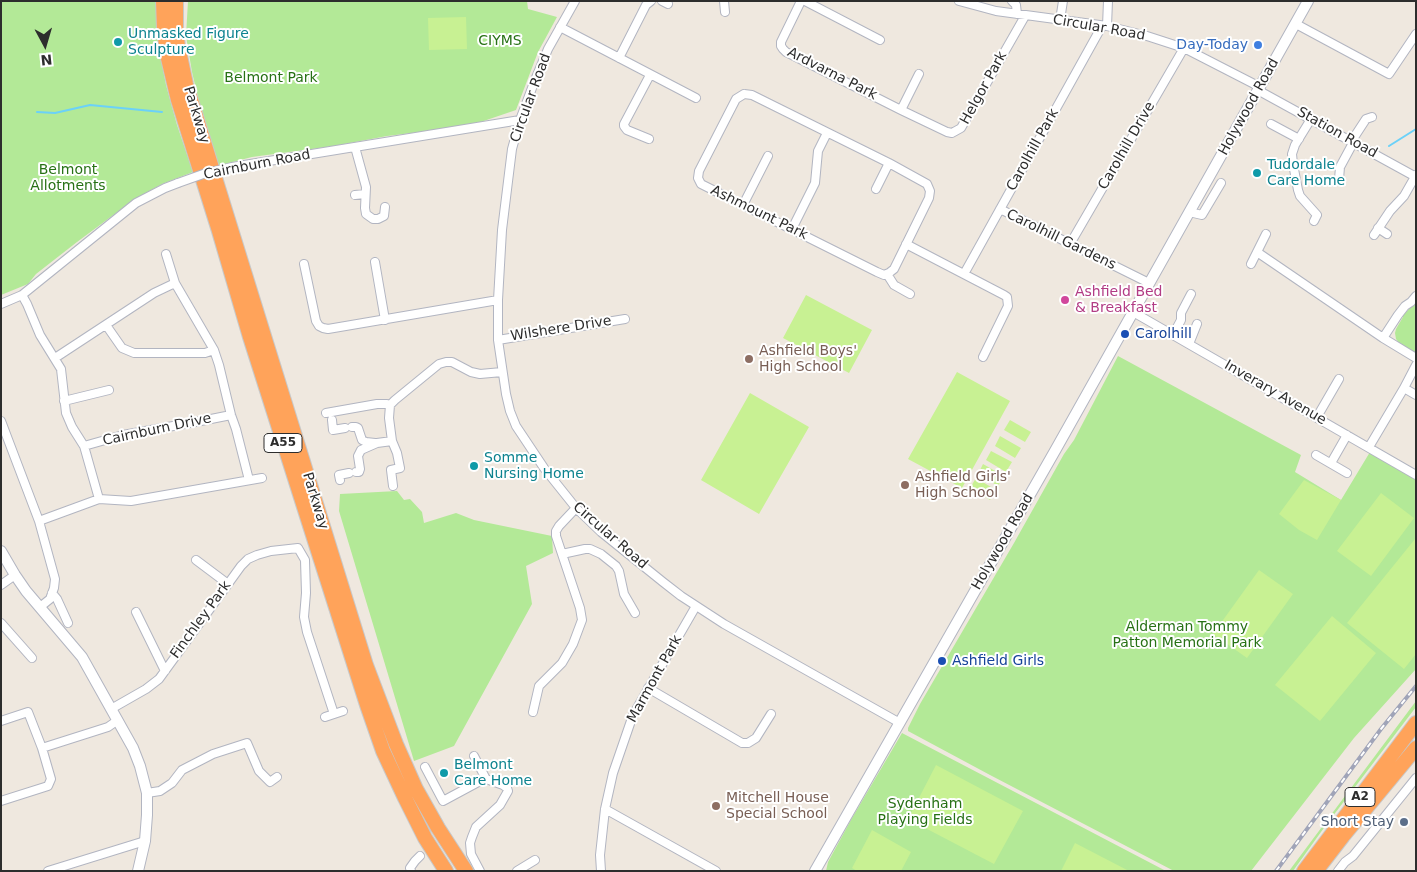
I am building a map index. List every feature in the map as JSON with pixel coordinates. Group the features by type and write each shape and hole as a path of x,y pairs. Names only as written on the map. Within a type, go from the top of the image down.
{"highway":[{"name":"Parkway","path":"163,1 167,54 178,100 250,337 367,706 383,751 405,798 425,838 446,871"},
{"name":"Parkway","path":"176,1 176,31 186,84 366,665 396,744 416,789 438,828 466,871"},
{"name":"A2","path":"1304,871 1410,735 1416,723"},
{"name":"A2","path":"1316,871 1414,752"}],"main road":[{"name":"Holywood Road","path":"815,871 1308,1"},
{"path":"1,551 15,575 82,657 133,748 147,793 145,841 138,871"}],"street":[{"name":"Circular Road","path":"576,1 548,49 520,120 512,149 503,222 498,300 498,340 510,411 516,426 544,468 576,508 601,532 663,582 724,624 900,723"},
{"path":"618,58 646,5 651,1"},
{"path":"724,1 725,12"},
{"path":"803,1 880,40"},
{"name":"Ardvarna Park","path":"803,1 781,42 782,49 902,110"},
{"name":"Circular Road","path":"960,1 996,11 1104,26 1148,36 1184,48 1259,88"},
{"path":"1012,1 1021,15"},
{"path":"1060,20 1063,1"},
{"path":"1104,26 1108,1"},
{"name":"Helgor Park","path":"902,110 947,132 952,133 962,128 1021,15"},
{"path":"1296,24 1389,74 1416,34"},
{"name":"Carolhill Park","path":"964,274 1104,26"},
{"path":"560,27 696,98"},
{"name":"Carolhill Drive","path":"1070,244 1184,48"},
{"path":"649,139 627,130 624,124 650,74"},
{"path":"902,110 919,74"},
{"name":"Station Road","path":"1259,88 1415,177"},
{"name":"Ashmount Park","path":"744,94 752,95 889,162 924,182 930,191 929,198 894,269 887,274 877,272 703,186 698,176 738,97 744,94"},
{"path":"1339,179 1338,172 1352,142 1366,120 1372,117"},
{"path":"1311,119 1292,154 1300,196 1317,215 1314,221"},
{"name":"Cairnburn Road","path":"1,304 22,295 136,203 165,188 206,173 232,167 520,120"},
{"path":"1271,124 1299,140"},
{"path":"792,229 816,183 818,151 827,133"},
{"path":"355,147 365,184 366,211 370,218 378,219 383,217 386,212 385,207"},
{"path":"743,205 768,156"},
{"path":"876,189 889,162"},
{"path":"1387,234 1376,232 1390,211 1404,196 1415,177"},
{"path":"1189,212 1202,216 1221,183"},
{"path":"355,195 365,194"},
{"name":"Carolhill Gardens","path":"1000,209 1149,283"},
{"path":"1251,264 1266,234"},
{"path":"906,244 1004,295 1008,300 1008,306 983,357"},
{"path":"1257,252 1383,338 1416,358"},
{"path":"166,254 175,283 214,350 249,480"},
{"path":"375,262 385,320"},
{"path":"304,264 316,321 319,326 328,329 498,300"},
{"path":"887,274 894,285 910,294"},
{"path":"55,358 154,293 175,283"},
{"path":"1307,297 1311,289"},
{"path":"1173,335 1181,320 1181,313 1191,294"},
{"path":"22,295 40,336 61,369 66,413 84,446 99,498"},
{"path":"1383,338 1405,306 1416,296"},
{"name":"Inverary Avenue","path":"1133,312 1416,475"},
{"name":"Wilshere Drive","path":"498,340 625,319"},
{"path":"1189,344 1197,324"},
{"path":"106,326 122,348 134,353 205,353 214,350"},
{"path":"394,486 391,470 400,468 392,441 389,418 390,405 439,364 452,362 471,372 480,374 502,372"},
{"path":"1369,447 1416,366"},
{"path":"1317,418 1339,380"},
{"path":"1404,388 1416,395"},
{"path":"64,401 108,390"},
{"path":"326,413 377,404 390,405"},
{"name":"Cairnburn Drive","path":"84,446 123,435 231,415"},
{"path":"332,420 333,430 356,426 362,440 377,443"},
{"path":"2,423 39,521 55,579 50,599 40,607"},
{"path":"1331,463 1347,435"},
{"path":"340,480 339,475 359,472 359,453 363,448 377,443 392,441"},
{"path":"1316,455 1347,473"},
{"path":"39,521 99,498 131,501 262,478"},
{"path":"532,712 539,686 562,663 573,644 582,620 580,608 556,536 556,531 576,508"},
{"name":"Finchley Park","path":"112,709 154,684 248,559 271,551 298,548 305,560 306,593 304,617 307,632 334,714"},
{"path":"562,554 590,549 601,554 616,566 619,571 624,594 636,613"},
{"path":"196,560 228,584"},
{"path":"1,585 15,575"},
{"path":"52,593 57,599 68,623"},
{"name":"Marmont Park","path":"601,871 601,846 605,810 613,773 633,715 696,606"},
{"path":"136,612 165,671"},
{"path":"1,622 32,658"},
{"path":"648,688 742,743 754,740 771,714"},
{"path":"325,717 343,711"},
{"path":"1,721 28,712 42,748 51,779 48,786 1,802"},
{"path":"42,748 108,726 118,720"},
{"path":"147,793 160,791 172,783 182,770 213,754 247,742 259,771 270,782 278,777"},
{"path":"474,756 486,779"},
{"path":"424,767 443,801 486,779 507,788 508,790 500,805 476,827 470,843 471,854 480,871"},
{"path":"1338,871 1353,856 1416,778"},
{"path":"605,810 716,871"},
{"path":"48,871 145,841"},
{"path":"411,871 410,868 414,861 420,856"},
{"path":"517,871 535,860"}],"green space":[{"name":"Belmont Allotments","path":"1,1 156,1 158,43 166,85 193,172 162,184 135,199 36,274 28,284 1,295"},
{"name":"Belmont Park","path":"188,1 527,1 528,9 557,17 538,52 516,110 469,126 387,136 334,146 252,157 217,166 205,127 192,72 186,36"},
{"path":"466,17 467,49 429,50 428,18"},
{"path":"806,295 872,330 849,373 783,338"},
{"path":"1416,302 1416,353 1400,344 1396,339 1395,333 1402,316"},
{"name":"Alderman Tommy Patton Memorial Park","path":"1118,356 1301,455 1295,472 1341,500 1370,452 1416,480 1416,669 1354,738 1251,871 1174,871 908,731 920,704 1064,454 1074,440"},
{"path":"957,372 1010,401 962,488 908,459"},
{"path":"750,393 809,427 759,514 701,480"},
{"path":"1010,420 1031,432 1025,442 1004,430"},
{"path":"1000,436 1021,448 1015,458 995,446"},
{"path":"991,451 1012,462 1006,472 986,460"},
{"path":"983,464 1004,476 998,486 978,474"},
{"path":"976,478 996,490 990,500 970,488"},
{"path":"1304,480 1341,500 1317,540 1299,530 1279,514"},
{"path":"397,491 404,500 410,499 422,512 424,523 456,513 474,520 552,536 553,553 526,566 532,604 454,746 414,761 339,511 340,494"},
{"path":"1381,493 1414,518 1371,576 1337,551"},
{"path":"1415,539 1416,654 1404,669 1347,623"},
{"path":"1259,570 1293,594 1247,658 1213,634"},
{"path":"1332,616 1376,653 1320,721 1275,685"},
{"path":"1416,701 1416,707 1293,871 1289,871"},
{"name":"Sydenham Playing Fields","path":"902,733 1166,871 826,871 828,862 852,818"},
{"path":"936,765 1023,811 994,864 908,819"},
{"path":"872,830 911,852 901,871 857,871 852,868"},
{"path":"1075,843 1129,871 1061,871"}],"waterway":[{"path":"37,112 55,113 90,105 162,112"},
{"path":"1389,146 1416,129"}],"railway":[{"path":"1276,871 1381,729 1416,686"}],"place":[{"name":"Unmasked Figure Sculpture","path":"118,42"},
{"name":"Day-Today","path":"1258,45"},
{"name":"Tudordale Care Home","path":"1257,173"},
{"name":"Ashfield Bed & Breakfast","path":"1065,300"},
{"name":"Carolhill","path":"1125,334"},
{"name":"Ashfield Boys' High School","path":"749,359"},
{"name":"Somme Nursing Home","path":"474,466"},
{"name":"Ashfield Girls' High School","path":"905,485"},
{"name":"Ashfield Girls","path":"942,661"},
{"name":"Belmont Care Home","path":"444,773"},
{"name":"Mitchell House Special School","path":"716,806"},
{"name":"Short Stay","path":"1404,822"}],"park label":[{"name":"CIYMS","path":"500,41"}]}
